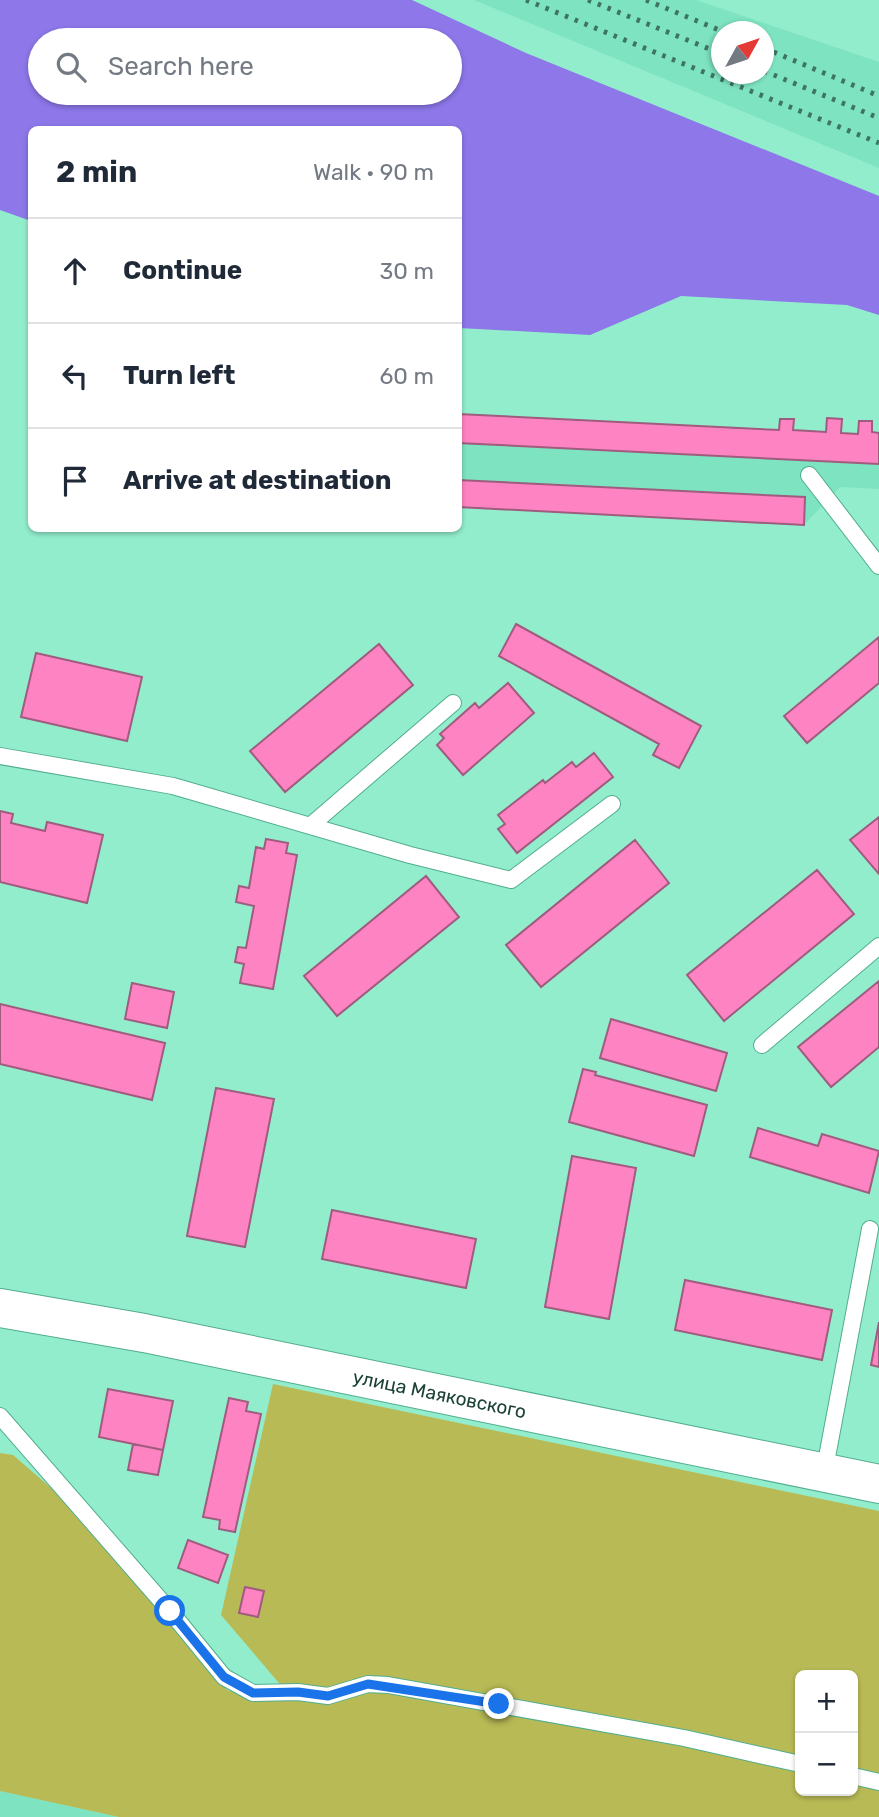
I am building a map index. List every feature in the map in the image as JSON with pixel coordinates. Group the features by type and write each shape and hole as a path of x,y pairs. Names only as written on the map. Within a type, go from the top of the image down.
{"street":[{"name":"улица Маяковского","path":"0,1308 144,1333 879,1484"}],"lane":[{"path":"809,475 879,566"},
{"path":"310,826 453,703"},
{"path":"0,756 173,786 511,880 612,804"},
{"path":"762,1045 879,946"},
{"path":"824,1473 870,1229"},
{"path":"0,1416 224,1677 253,1693 298,1692 328,1696 368,1684 388,1685 684,1738 795,1763"},
{"path":"858,1777 879,1782"}],"shaded area":[{"path":"0,0 412,0 526,53 879,196 879,315 847,305 681,296 590,335 462,328 462,126 28,126 28,220 0,210"},
{"path":"474,0 696,0 758,21 711,21 711,84 774,84 774,26 879,62 879,168"},
{"path":"462,414 779,430 780,419 794,419 794,430 826,432 827,418 842,419 842,433 858,434 859,421 872,421 872,432 879,433 879,489 840,487 804,525 462,507"},
{"path":"273,1384 879,1511 879,1817 119,1817 0,1791 0,1453 13,1455 73,1507 227,1690 259,1700 290,1696 221,1615"},
{"path":"0,1791 119,1817 0,1817"}],"building":[{"path":"462,414 779,430 780,419 794,419 793,430 826,432 827,418 842,419 841,433 858,434 859,421 872,421 872,432 879,433 879,464 462,443"},
{"path":"462,480 805,497 804,525 462,507"},
{"path":"516,624 701,726 679,768 653,755 659,744 499,656"},
{"path":"879,637 879,683 807,743 784,716"},
{"path":"379,644 413,685 285,792 250,751"},
{"path":"36,653 142,677 127,741 21,717"},
{"path":"508,683 534,713 463,775 437,745 444,738 440,734 475,703 479,708"},
{"path":"594,753 613,777 517,853 498,829 505,824 498,815 543,780 545,783 572,762 576,767"},
{"path":"0,811 13,814 11,823 45,831 47,822 103,835 87,903 0,882"},
{"path":"879,817 879,874 850,840"},
{"path":"266,839 288,843 286,853 297,855 273,989 240,983 244,964 235,962 238,947 246,948 254,906 236,902 239,886 249,888 256,847 264,849"},
{"path":"635,840 669,883 541,987 506,945"},
{"path":"817,870 854,914 724,1021 687,975"},
{"path":"426,876 459,917 337,1016 304,976"},
{"path":"879,981 879,1047 831,1087 798,1047"},
{"path":"132,983 174,992 167,1028 125,1019"},
{"path":"0,1004 165,1043 152,1100 0,1064"},
{"path":"611,1019 727,1053 716,1091 600,1058"},
{"path":"583,1069 596,1072 595,1075 707,1105 694,1156 569,1122"},
{"path":"216,1088 274,1099 245,1247 187,1236"},
{"path":"758,1128 818,1146 822,1134 879,1151 869,1193 750,1157"},
{"path":"572,1156 636,1168 609,1319 545,1307"},
{"path":"332,1210 476,1239 466,1288 322,1259"},
{"path":"685,1280 832,1310 822,1360 675,1330"},
{"path":"879,1322 879,1367 871,1365"},
{"path":"108,1389 173,1401 163,1450 99,1437"},
{"path":"229,1398 248,1402 246,1411 261,1414 235,1532 219,1529 220,1520 203,1517"},
{"path":"133,1444 163,1450 158,1475 128,1470"},
{"path":"188,1540 228,1555 218,1583 178,1568"},
{"path":"245,1587 264,1591 258,1617 239,1613"}],"railway":[{"path":"526,0 879,143"},
{"path":"588,0 711,50"},
{"path":"646,0 711,27"},
{"path":"774,52 879,96"},
{"path":"774,75 879,118"}],"route":[{"path":"170,1611 224,1677 253,1693 298,1692 328,1696 368,1684 499,1704"}]}
